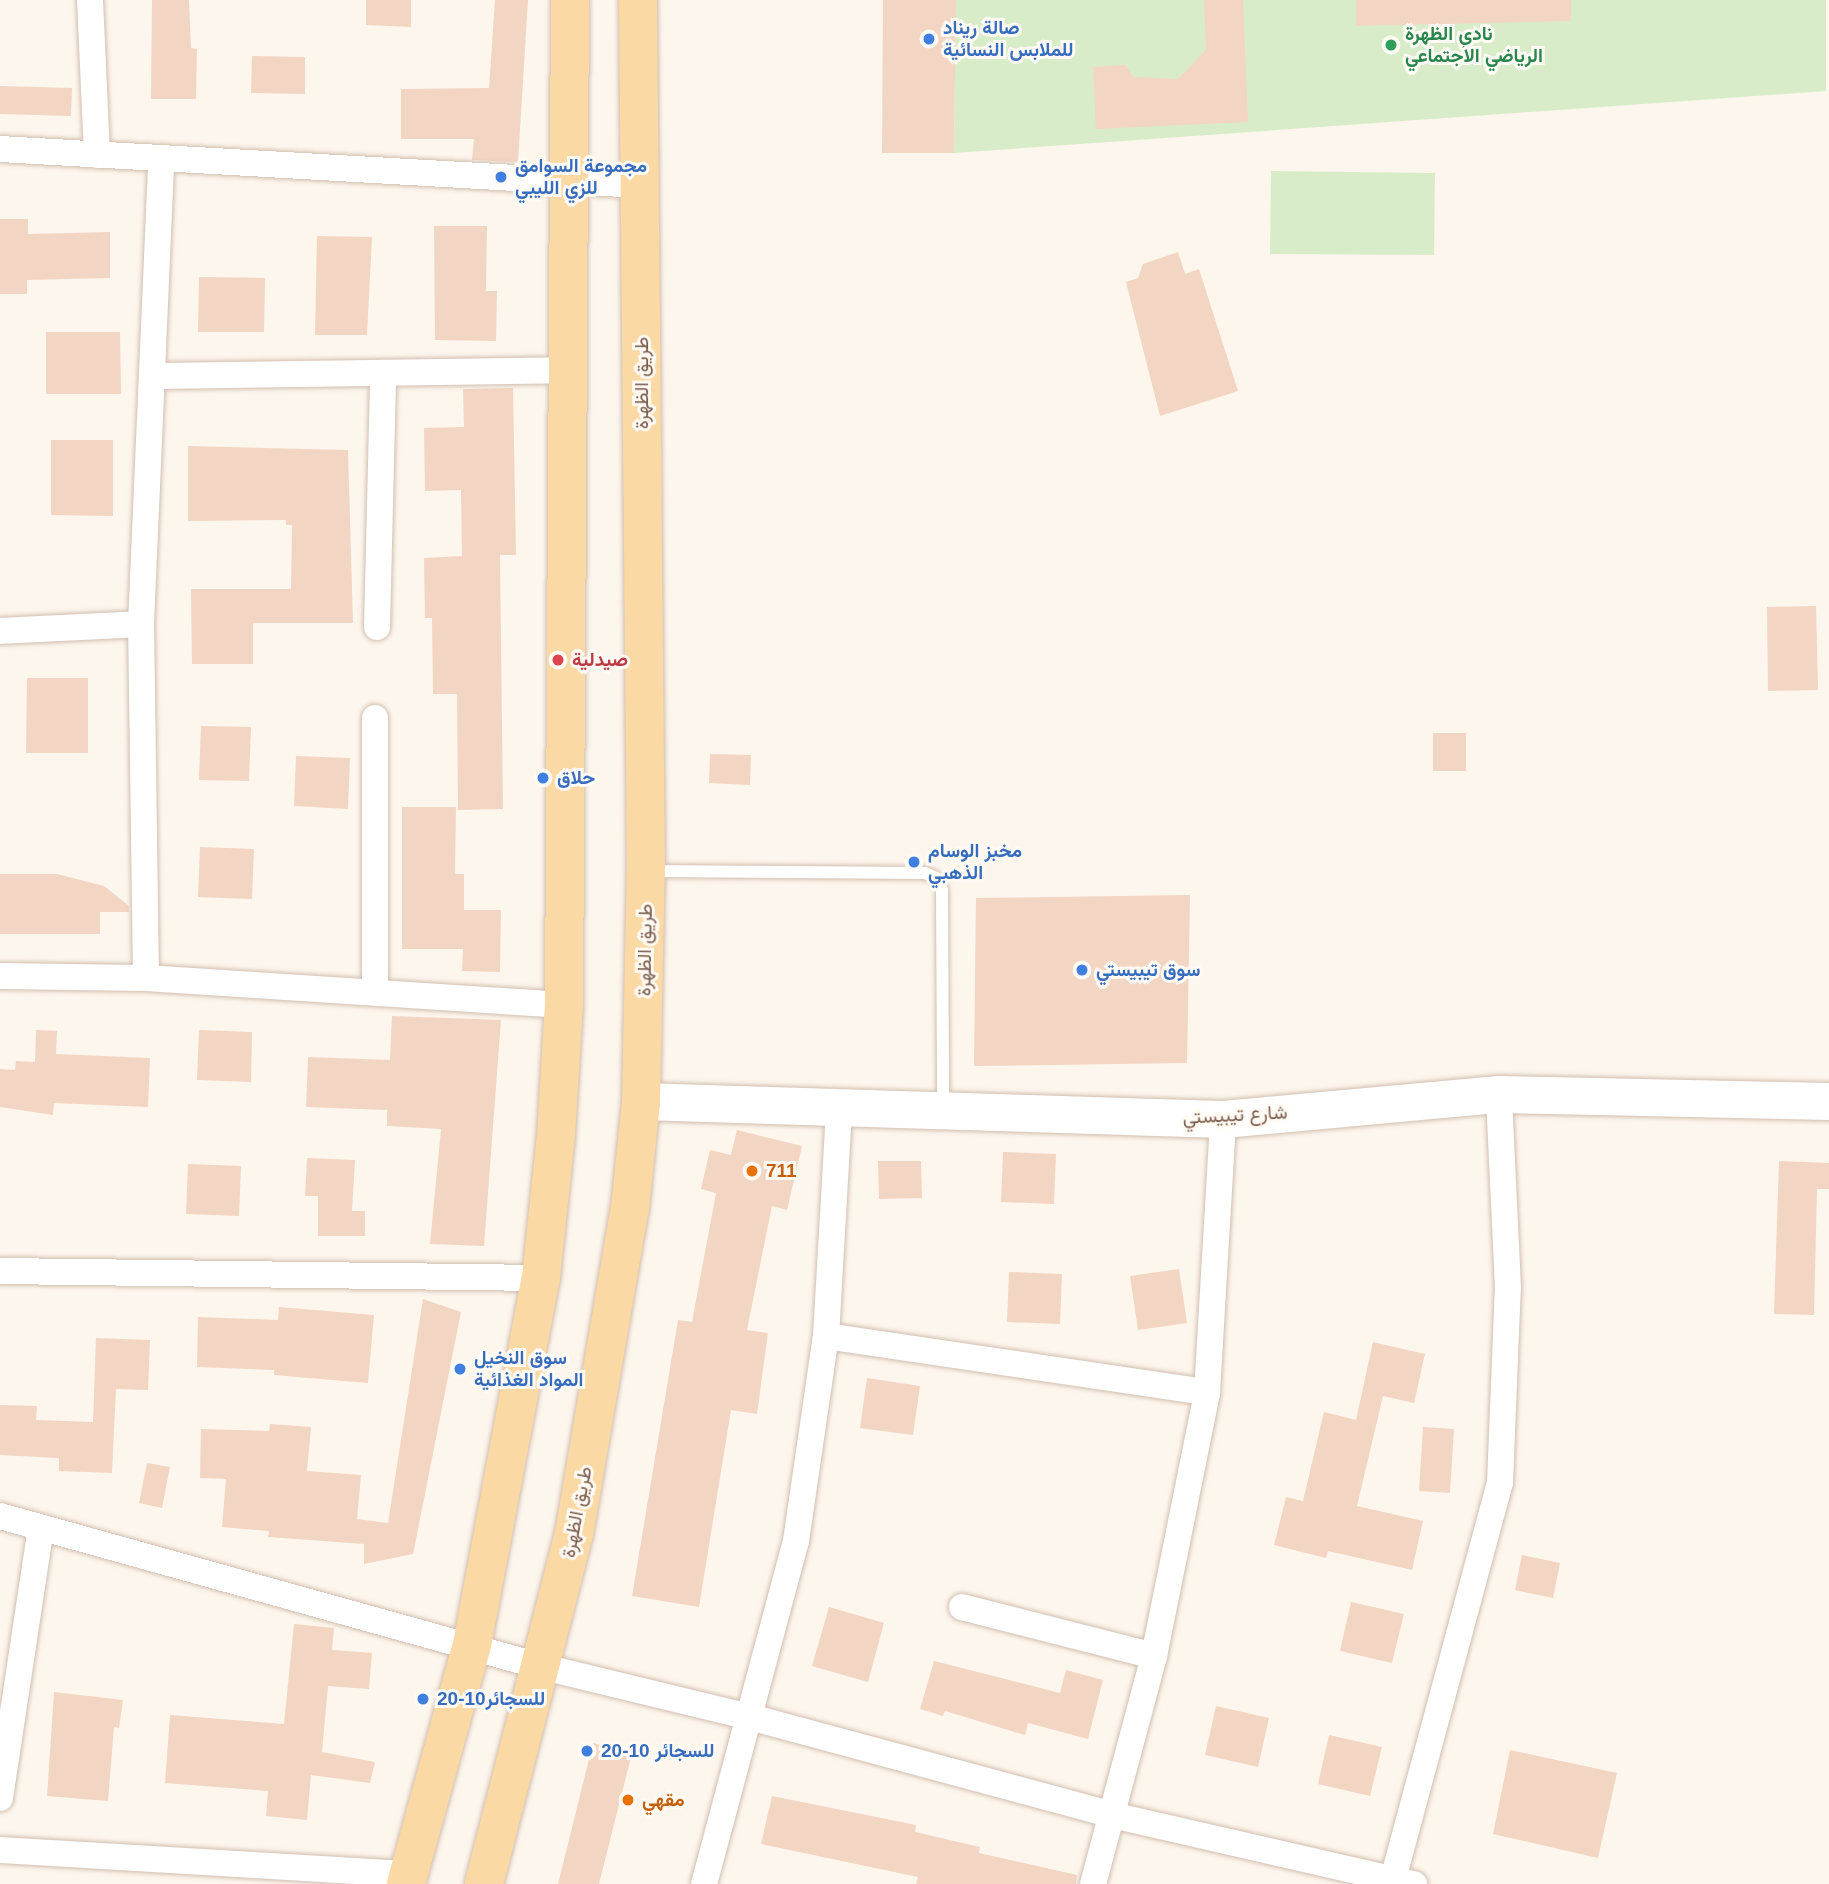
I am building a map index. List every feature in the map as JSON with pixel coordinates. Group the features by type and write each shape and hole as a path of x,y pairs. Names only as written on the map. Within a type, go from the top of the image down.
{"main road":[{"path":"408,1879 472,1645 541,1278 564,1006 570,0"},
{"name":"طريق الظهرة","path":"484,1884 543,1667 574,1534 611,1329 641,1101 646,871 638,0"},
{"name":"شارع تيبيستي","path":"641,1101 1223,1119 1499,1094 1829,1101"}],"street":[{"path":"90,0 97,155"},
{"path":"0,149 571,184 640,185"},
{"path":"146,978 141,624 161,160"},
{"path":"152,376 569,370"},
{"path":"377,627 383,373"},
{"path":"0,631 141,624"},
{"path":"374,992 375,718"},
{"path":"0,976 146,978 564,1006"},
{"path":"0,1516 472,1645 543,1667 750,1717 1112,1815 1404,1882 1500,1483 1508,1288 1499,1094"},
{"path":"705,1884 796,1541 826,1336 839,1108"},
{"path":"1093,1884 1154,1656 1206,1392 1223,1119"},
{"path":"0,1271 541,1278"},
{"path":"826,1336 1206,1392"},
{"path":"0,1798 41,1528"},
{"path":"962,1607 1154,1656"},
{"path":"0,1850 408,1879"}],"lane":[{"path":"646,871 925,873 936,878 942,890 943,1112"}],"green space":[{"name":"نادي الظهرة الرياضي الاجتماعي","path":"956,0 1826,0 1826,91 954,153"},
{"path":"1271,171 1435,173 1434,255 1270,254"}],"building":[{"path":"152,0 189,0 191,48 197,49 196,99 151,99"},
{"path":"366,0 411,0 411,27 366,25"},
{"path":"495,0 528,0 518,162 472,160 474,139 401,139 401,89 489,88"},
{"path":"883,0 956,0 954,153 882,153"},
{"path":"1204,0 1243,0 1248,122 1096,129 1093,67 1126,65 1133,77 1178,79 1206,50"},
{"path":"1356,0 1571,0 1571,21 1356,26"},
{"path":"252,56 305,57 305,94 251,93"},
{"path":"0,86 72,88 71,116 0,114"},
{"path":"0,219 28,219 28,234 110,232 110,278 27,280 27,294 0,294"},
{"path":"434,226 487,226 486,291 497,291 496,341 435,340"},
{"path":"317,236 372,237 367,335 315,335"},
{"path":"1178,252 1185,274 1199,269 1238,391 1160,416 1126,282 1138,278 1143,264"},
{"path":"199,277 265,278 264,332 198,332"},
{"path":"46,332 120,332 121,394 46,394"},
{"path":"513,388 516,555 500,555 503,809 458,810 457,694 433,694 432,618 425,618 424,558 462,556 461,490 425,491 424,428 464,427 463,389"},
{"path":"51,440 113,440 113,516 51,515"},
{"path":"188,446 348,450 353,623 253,623 253,664 192,664 191,589 291,589 292,525 286,525 286,520 188,521"},
{"path":"1816,606 1818,690 1768,691 1767,607"},
{"path":"27,678 88,678 88,753 26,753"},
{"path":"201,726 251,727 249,781 199,780"},
{"path":"1433,733 1466,733 1466,771 1433,771"},
{"path":"710,754 751,755 750,785 709,783"},
{"path":"296,756 350,758 348,809 294,806"},
{"path":"402,807 456,807 455,874 464,874 464,910 501,910 500,972 462,971 463,949 402,949"},
{"path":"200,847 254,849 252,899 198,897"},
{"path":"0,874 57,874 104,886 129,906 129,912 100,912 100,934 0,934"},
{"name":"سوق تيبيستي","path":"1190,895 1187,1063 974,1066 976,898"},
{"path":"392,1016 501,1020 484,1246 430,1244 441,1129 387,1126 387,1110 306,1107 308,1057 390,1060"},
{"path":"36,1030 57,1031 56,1054 150,1058 148,1107 54,1103 53,1115 0,1107 0,1069 15,1070 16,1061 35,1062"},
{"path":"199,1030 252,1032 251,1082 197,1080"},
{"path":"737,1130 802,1146 787,1210 772,1206 747,1330 768,1333 757,1414 731,1410 699,1607 632,1596 678,1320 692,1322 716,1193 701,1189 710,1150 731,1155"},
{"path":"1003,1152 1056,1154 1054,1204 1001,1202"},
{"path":"307,1158 355,1160 352,1211 365,1211 365,1236 318,1236 318,1196 305,1196"},
{"path":"878,1161 921,1161 922,1198 879,1199"},
{"path":"1779,1161 1829,1163 1829,1189 1817,1189 1814,1315 1774,1314"},
{"path":"188,1164 241,1166 239,1216 186,1214"},
{"path":"1179,1269 1187,1323 1138,1330 1130,1276"},
{"path":"1009,1272 1062,1274 1060,1324 1007,1322"},
{"path":"423,1299 461,1312 413,1554 364,1564 364,1544 268,1537 269,1531 222,1527 226,1479 200,1478 201,1429 269,1431 270,1424 311,1427 307,1471 361,1475 357,1519 388,1523"},
{"path":"279,1307 374,1315 368,1383 274,1375 274,1370 197,1367 198,1317 278,1320"},
{"path":"96,1338 150,1340 148,1390 116,1389 112,1473 59,1471 59,1458 0,1455 0,1405 37,1406 36,1420 93,1422"},
{"path":"1373,1342 1425,1354 1414,1403 1383,1396 1357,1506 1423,1521 1412,1570 1328,1551 1326,1558 1274,1545 1286,1497 1303,1501 1324,1412 1356,1420"},
{"path":"867,1378 920,1386 913,1435 860,1428"},
{"path":"1423,1427 1454,1429 1450,1493 1419,1491"},
{"path":"147,1463 170,1467 162,1508 139,1503"},
{"path":"1522,1555 1560,1563 1553,1598 1515,1590"},
{"path":"1351,1602 1404,1614 1392,1663 1340,1651"},
{"path":"829,1607 884,1623 868,1682 812,1666"},
{"path":"294,1624 334,1628 332,1650 372,1653 369,1689 328,1686 322,1752 375,1762 370,1783 311,1775 307,1820 266,1816 268,1791 165,1783 170,1715 284,1724"},
{"path":"934,1661 1060,1693 1066,1670 1103,1680 1088,1739 1028,1723 1025,1735 945,1711 943,1716 920,1709"},
{"path":"54,1692 123,1700 119,1728 114,1727 108,1801 47,1796"},
{"path":"1216,1706 1269,1718 1258,1767 1205,1755"},
{"path":"1329,1735 1382,1747 1370,1796 1318,1784"},
{"path":"593,1743 632,1753 599,1884 558,1884"},
{"path":"1510,1750 1617,1773 1598,1858 1493,1834"},
{"path":"772,1796 916,1825 915,1832 980,1847 979,1853 1077,1875 1076,1884 916,1884 918,1877 761,1844"}],"place":[{"name":"صالة ريناد للملابس النسائية","path":"929,39"},
{"name":"نادي الظهرة الرياضي الاجتماعي","path":"1391,45"},
{"name":"مجموعة السوامق للزي الليبي","path":"501,177"},
{"name":"صيدلية","path":"558,660"},
{"name":"حلاق","path":"543,778"},
{"name":"مخبز الوسام الذهبي","path":"914,862"},
{"name":"سوق تيبيستي","path":"1082,970"},
{"name":"711","path":"752,1171"},
{"name":"سوق النخيل المواد الغذائية","path":"460,1369"},
{"name":"20-10للسجائر","path":"423,1699"},
{"name":"20-10 للسجائر","path":"587,1751"},
{"name":"مقهي","path":"628,1800"}]}
